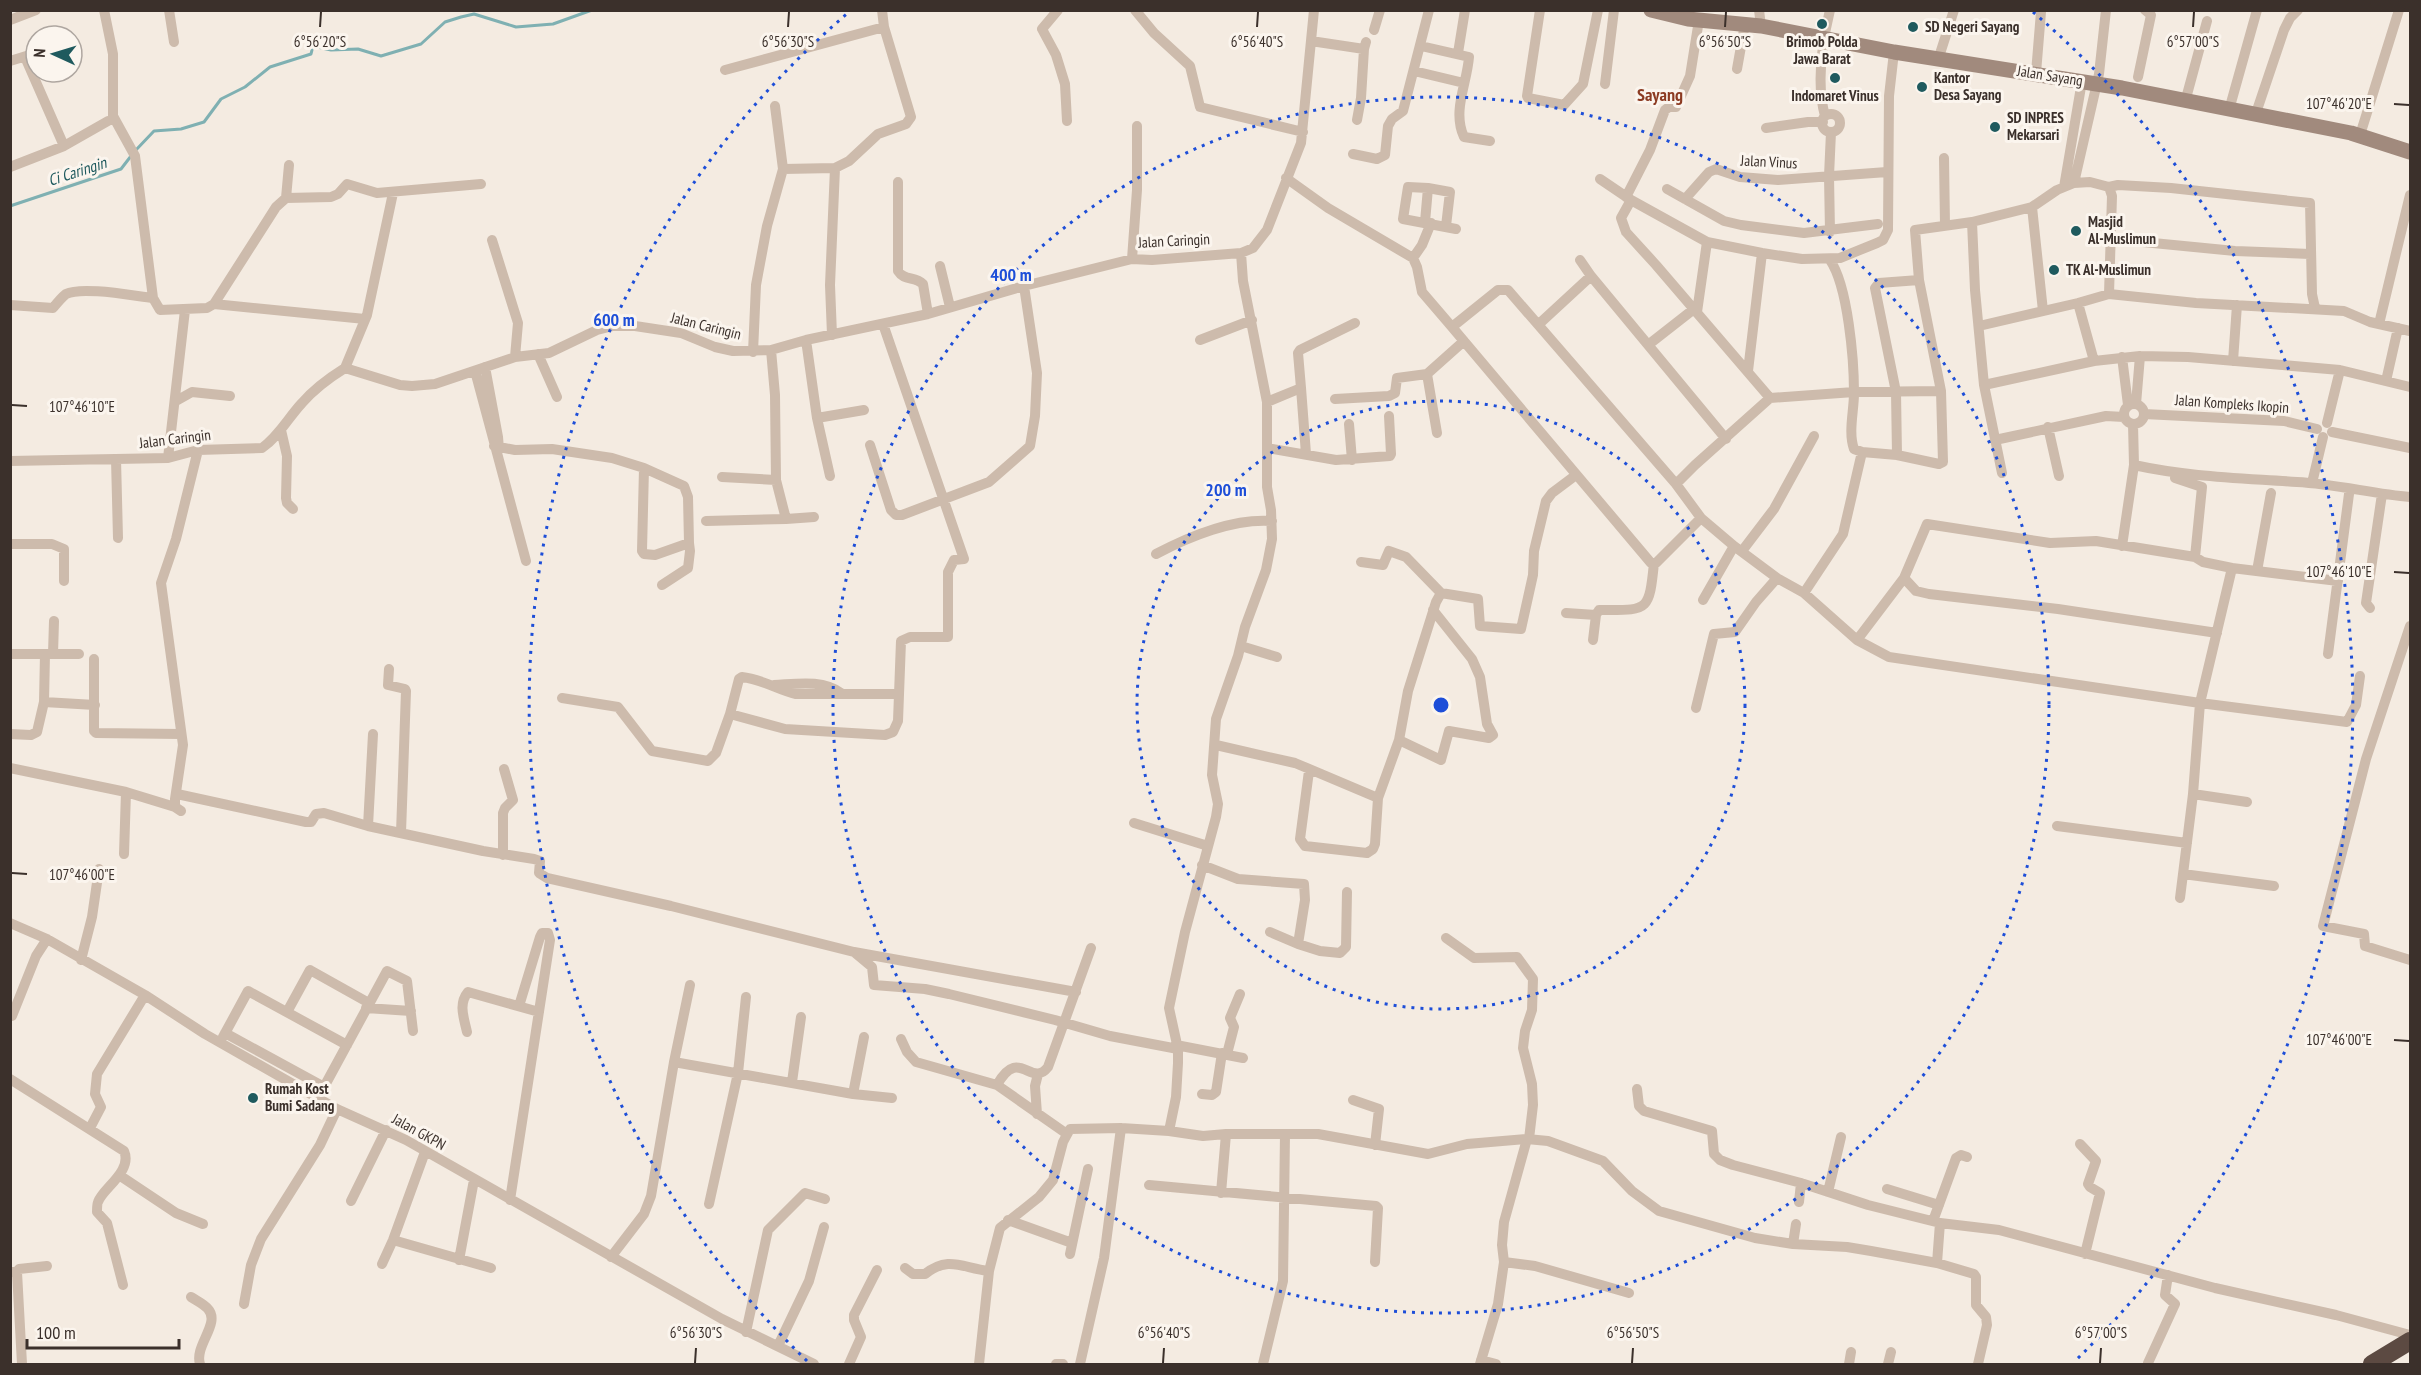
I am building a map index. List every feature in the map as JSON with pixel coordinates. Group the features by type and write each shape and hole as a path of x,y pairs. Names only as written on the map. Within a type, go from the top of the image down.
{"highway":[{"path":"2372,1365 2410,1341"}],"main road":[{"name":"Jalan Sayang","path":"1651,10 1745,24 1760,18 1824,42 2089,82 2360,135 2410,152"}],"street":[{"path":"10,20 36,10"},
{"path":"104,10 113,54 113,116 133,152 153,298 159,309 185,310 207,308 214,304 276,207 286,198 331,197 338,194 347,184 377,193 481,184"},
{"path":"169,10 174,42"},
{"path":"783,169 835,168 849,161 878,134 906,124 911,117 884,27 882,10"},
{"path":"1058,10 1042,29 1056,55 1065,84 1067,121"},
{"path":"1135,10 1154,33 1190,66 1200,107 1303,132"},
{"path":"1169,1131 1176,1097 1177,1047 1169,1008 1173,980 1218,804 1212,776 1216,745 1216,719 1266,570 1272,538 1267,487 1267,402 1243,281 1241,253 1253,248 1262,238 1298,150 1303,132 1314,10"},
{"path":"1374,30 1380,10"},
{"path":"1353,154 1377,159 1385,155 1388,126 1392,119 1403,111 1429,10"},
{"path":"1458,53 1465,10"},
{"path":"1540,10 1527,96 1564,105 1583,84 1598,10"},
{"path":"1605,84 1614,10"},
{"path":"1830,10 1824,42 1821,84 1825,129 1831,132"},
{"path":"1824,42 1836,10"},
{"path":"1938,60 1954,10"},
{"path":"2069,185 2106,10"},
{"path":"2138,77 2151,15 2145,10"},
{"path":"2229,110 2257,10"},
{"path":"2255,116 2284,30 2290,18 2298,10"},
{"path":"2360,135 2399,10"},
{"path":"2036,73 2041,12"},
{"path":"1692,16 1690,76 1676,106 1665,110 1621,218 1626,232 1770,398"},
{"path":"2185,102 2207,21"},
{"path":"1737,69 1745,24"},
{"path":"725,69 884,27"},
{"path":"1311,41 1365,45 1357,120"},
{"path":"1421,46 1469,57 1459,113 1461,131 1464,137 1490,141"},
{"path":"1600,179 1707,242 1762,253 1830,260 1851,255 1883,240 1888,230 1889,96 1894,52"},
{"path":"1414,71 1464,83"},
{"path":"37,84 64,146"},
{"path":"753,351 756,285 767,226 783,169 775,106"},
{"path":"1766,128 1824,119 1835,115 1839,120 1837,129 1831,132"},
{"path":"10,167 64,146 108,121"},
{"path":"1132,259 1137,190 1137,126"},
{"path":"1830,232 1828,176 1831,132"},
{"path":"1944,158 1945,226"},
{"path":"286,198 289,165"},
{"path":"832,335 830,285 835,168"},
{"name":"Jalan Vinus","path":"1686,199 1709,172 1716,169 1740,177 1778,180 1887,172"},
{"path":"1286,178 1328,208 1413,258 1422,292 1647,561 1654,563"},
{"path":"898,182 898,271 905,278 917,279 923,284 927,314"},
{"path":"1830,260 1840,281 1850,343 1854,392 1852,443 1854,449 1942,464 1941,391 1919,280 1915,230 1972,222 2032,207 2069,185 2090,182 2109,187 2118,185 2171,188 2310,203 2310,254 2315,308"},
{"path":"2109,187 2112,196 2109,294"},
{"path":"1407,188 1428,188 1455,192 1451,227 1403,218 1407,188"},
{"path":"1413,258 1422,245 1428,223 1428,188"},
{"path":"1667,189 1724,221 1741,225 1804,233 1830,232 1878,224"},
{"path":"345,368 365,319 393,193"},
{"path":"2379,324 2410,195"},
{"path":"2032,207 2043,311"},
{"path":"1972,222 1984,385 2002,473"},
{"path":"2112,239 2235,251 2310,254"},
{"path":"492,240 518,323 515,357"},
{"path":"1648,345 1695,310 1707,242"},
{"name":"Jalan Caringin","path":"10,461 168,458 198,450 262,448 282,430 300,404 314,390 345,368 412,386 435,384 515,357 549,353 597,330 613,326 635,326 681,333 715,347 733,351 771,350 806,340 927,314 1024,286 1132,259 1152,260 1241,253"},
{"path":"1748,371 1762,253"},
{"path":"1580,260 1726,439"},
{"path":"940,266 950,307"},
{"path":"1539,324 1591,276"},
{"path":"1897,455 1896,392 1875,288 1879,283 1919,280"},
{"path":"870,445 891,510 896,515 902,515 989,482 1030,446 1035,416 1037,373 1024,286"},
{"path":"1452,327 1498,290 1503,289 1514,297 1676,484 1701,518 1777,578 1804,593 1857,640 1889,657 2200,703 2347,722 2356,705 2360,676"},
{"path":"10,305 53,308 68,293 81,292 108,292 153,298"},
{"path":"1978,326 2109,294 2344,311 2379,324 2410,331"},
{"path":"2078,303 2094,361"},
{"path":"214,304 365,319"},
{"path":"2233,361 2237,305"},
{"path":"168,458 185,310"},
{"path":"1200,340 1252,320"},
{"path":"1306,453 1298,353 1355,323"},
{"path":"730,714 785,729 885,735 893,732 897,727 902,641 910,637 948,637 948,572 954,560 963,559 883,324"},
{"path":"2386,381 2398,328"},
{"path":"806,340 817,418 830,476"},
{"path":"1335,399 1389,396 1395,393 1398,378 1427,374 1464,341"},
{"path":"771,350 775,395 776,480 786,519"},
{"path":"538,354 557,397"},
{"path":"1984,385 2094,361 2140,356 2340,370 2410,387"},
{"path":"2132,405 2142,408 2144,414 2141,421 2133,424 2126,421 2124,411 2132,405 2140,356"},
{"path":"2122,357 2132,405"},
{"path":"480,369 497,448 526,561"},
{"path":"2312,483 2340,370"},
{"path":"1427,374 1437,433"},
{"path":"1267,402 1301,388"},
{"path":"1676,484 1770,398 1854,392 1941,391"},
{"path":"176,401 192,392 230,396"},
{"path":"817,418 864,410"},
{"name":"Jalan Kompleks Ikopin","path":"2144,414 2284,421 2410,448"},
{"path":"1995,440 2106,416 2124,417"},
{"path":"1267,448 1330,459 1385,457 1391,454 1389,417"},
{"path":"1349,424 1352,460"},
{"path":"2122,546 2134,468 2133,424"},
{"path":"2048,427 2059,476"},
{"path":"282,430 287,456 286,498 287,503 293,508"},
{"path":"1703,600 1738,548 1774,509 1814,436"},
{"path":"497,448 552,449 612,458 644,468 684,486 688,497 690,551 688,568 662,585"},
{"path":"10,768 126,792 178,809 177,794 183,746 161,583 176,539 198,450"},
{"path":"1804,593 1844,534 1862,452"},
{"path":"116,459 118,538"},
{"path":"644,468 642,551 644,554 655,555 689,543"},
{"path":"2134,468 2206,477 2312,483 2410,497"},
{"path":"2134,468 2202,487 2195,557"},
{"path":"1361,562 1383,565 1390,550 1406,557 1442,592 1479,599 1480,626 1522,628 1533,575 1534,552 1546,501 1552,493 1576,475"},
{"path":"722,477 776,480"},
{"path":"2257,571 2271,493"},
{"path":"2328,654 2349,494"},
{"path":"2370,608 2366,603 2382,494"},
{"path":"706,521 813,517"},
{"path":"1593,640 1596,615 1599,610 1640,609 1647,603 1654,563 1701,518"},
{"path":"1156,554 1191,536 1241,523 1272,520"},
{"path":"1857,640 1904,578 1927,524 2049,543 2096,541 2195,557 2203,562 2232,568 2338,581"},
{"path":"10,544 52,544 64,549 66,555 64,581"},
{"path":"2180,898 2193,794 2200,703 2232,568"},
{"path":"1696,708 1714,634 1735,632 1756,602 1777,578"},
{"path":"1904,578 1912,589 1929,594 2058,609 2217,633"},
{"path":"1309,771 1300,839 1305,846 1367,853 1371,851 1375,844 1377,798 1399,740 1408,691 1433,610 1442,592"},
{"path":"1399,740 1441,760 1449,731 1489,738 1493,735 1487,724 1480,677 1472,659 1433,610"},
{"path":"1566,613 1596,615"},
{"path":"10,734 31,735 38,732 54,621"},
{"path":"2410,626 2366,759 2323,926 2364,934 2365,946 2410,960"},
{"path":"1241,646 1277,657"},
{"path":"10,654 79,654"},
{"path":"94,659 94,731 96,733 182,734"},
{"path":"389,669 388,686 405,689 406,692 401,831"},
{"path":"562,698 618,708 652,751 708,761 716,753 740,679 745,677 796,694 898,694"},
{"path":"44,702 95,705"},
{"path":"368,823 373,734"},
{"path":"1216,745 1295,763 1309,771 1377,798"},
{"path":"503,855 504,810 513,800 504,769"},
{"path":"124,854 126,792"},
{"path":"177,794 306,822 311,822 319,813 503,855 539,860 539,872 547,878 671,906 854,952 1076,992"},
{"path":"2193,794 2247,802"},
{"path":"1134,823 1208,846"},
{"path":"2057,826 2187,843"},
{"path":"1202,865 1238,879 1304,884 1305,900 1298,944"},
{"path":"81,960 93,917 99,869"},
{"path":"2183,874 2274,886"},
{"path":"1270,932 1320,951 1343,952 1346,947 1347,892"},
{"name":"Jalan GKPN","path":"10,922 47,939 145,995 166,1011 223,1038 337,1109 386,1130 746,1332 814,1365"},
{"path":"510,1200 550,940 548,933 542,933 540,937 519,1006"},
{"path":"1446,938 1474,958 1517,957 1533,980 1532,1010 1525,1031 1523,1048 1532,1084 1533,1105 1528,1139 1504,1222 1502,1245 1504,1262 1498,1304 1481,1362 1496,1365"},
{"path":"12,1016 36,956 47,939"},
{"path":"997,1085 1005,1071 1010,1068 1017,1067 1038,1074 1045,1072 1091,948"},
{"path":"854,952 872,967 874,985 925,988 1129,1041 1243,1058"},
{"path":"287,1012 310,970 368,1005 411,1011"},
{"path":"346,1045 248,991 223,1038 324,1087 387,971 407,981 413,1031"},
{"path":"611,1257 644,1214 651,1196 690,985"},
{"path":"467,1032 462,1006 463,998 468,992 539,1012"},
{"path":"1202,1094 1212,1095 1216,1092 1234,1026 1230,1018 1240,994"},
{"path":"90,1128 101,1107 95,1094 98,1074 145,995"},
{"path":"709,1204 738,1073 746,997"},
{"path":"792,1082 801,1017"},
{"path":"853,1094 864,1037"},
{"path":"901,1039 907,1052 916,1062 997,1085 1067,1134"},
{"path":"674,1062 853,1094 892,1098"},
{"path":"1037,1114 1035,1086 1038,1074"},
{"path":"10,1079 124,1151 126,1160 119,1175 99,1199 97,1212 108,1223 123,1285"},
{"path":"1637,1089 1640,1106 1644,1111 1712,1131 1714,1154 1720,1160 1868,1205 1937,1222 1999,1230 2215,1288 2410,1335"},
{"path":"1353,1100 1379,1109 1375,1145"},
{"path":"244,1304 251,1265 261,1239 320,1145 337,1109"},
{"path":"1080,1365 1104,1258 1121,1128"},
{"path":"979,1365 989,1271 1000,1228 1039,1197 1053,1180 1070,1129 1121,1128 1203,1136 1318,1134 1428,1154 1467,1144 1528,1139 1548,1142 1602,1161 1632,1191 1659,1211 1755,1238 1793,1244 1847,1247 1937,1263 1977,1276 1976,1305 1986,1317 1987,1325 1978,1365"},
{"path":"351,1202 386,1130"},
{"path":"1221,1192 1226,1134"},
{"path":"1263,1365 1283,1281 1286,1134"},
{"path":"1828,1192 1841,1137"},
{"path":"2080,1144 2096,1161 2088,1184 2100,1193 2085,1254"},
{"path":"382,1264 425,1152"},
{"path":"1937,1263 1939,1204 1956,1158 1960,1155 1967,1157"},
{"path":"1008,1220 1071,1249 1088,1169"},
{"path":"119,1175 176,1213 203,1224"},
{"path":"459,1260 474,1180"},
{"path":"1799,1202 1801,1183"},
{"path":"1149,1185 1376,1206 1378,1208 1375,1262"},
{"path":"1887,1189 1939,1204"},
{"path":"746,1332 768,1230 805,1192 825,1199"},
{"path":"1793,1244 1796,1224"},
{"path":"778,1346 809,1281 824,1227"},
{"path":"393,1240 491,1268"},
{"path":"1504,1262 1535,1266 1629,1293"},
{"path":"905,1268 913,1274 925,1274 938,1264 947,1263 989,1271"},
{"path":"22,1365 14,1272 19,1269 47,1266"},
{"path":"849,1365 861,1337 854,1315 877,1270"},
{"path":"2148,1363 2175,1304 2164,1295 2168,1275"},
{"path":"191,1297 207,1307 211,1314 211,1327 198,1351 200,1365"},
{"path":"1849,1365 1851,1352"},
{"path":"1888,1365 1891,1352"},
{"path":"1056,1365 1063,1365"}],"waterway":[{"name":"Ci Caringin","path":"135,151 154,131 181,129 204,122 221,99 245,87 270,67 311,54 313,46 331,50 358,49 381,56 421,44 445,22 474,14 516,27 553,24 592,10"},
{"name":"Ci Caringin","path":"10,206 121,169 131,156"}],"place":[{"name":"Brimob Polda Jawa Barat","path":"1822,24"},
{"name":"SD Negeri Sayang","path":"1913,27"},
{"name":"Indomaret Vinus","path":"1835,78"},
{"name":"Kantor Desa Sayang","path":"1922,87"},
{"name":"SD INPRES Mekarsari","path":"1995,127"},
{"name":"Masjid Al-Muslimun","path":"2076,231"},
{"name":"TK Al-Muslimun","path":"2054,270"},
{"name":"Rumah Kost Bumi Sadang","path":"253,1098"}],"district":[{"name":"Sayang","path":"1660,95"}]}
